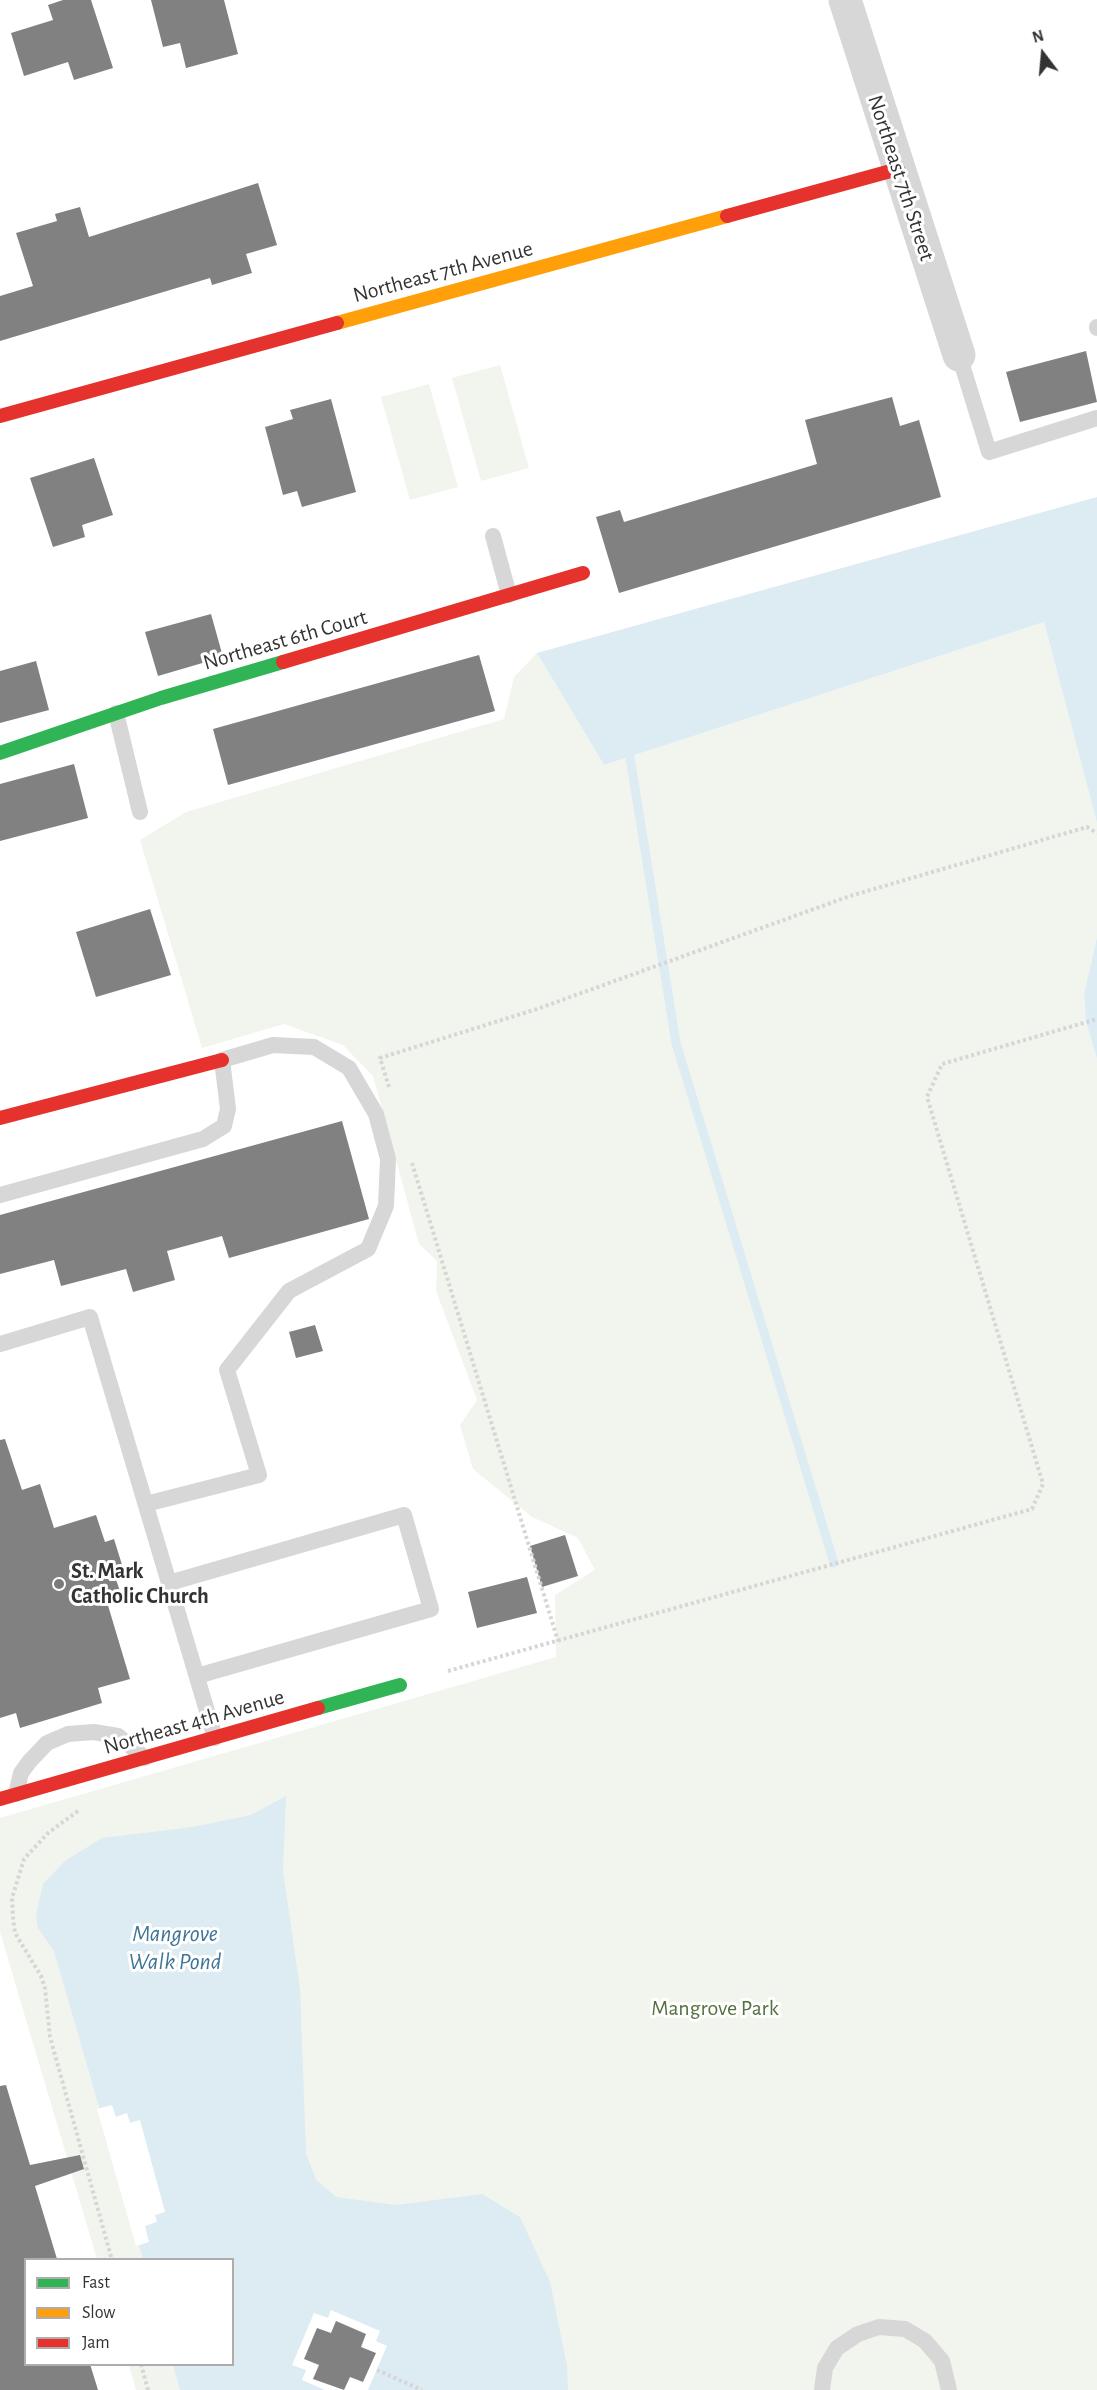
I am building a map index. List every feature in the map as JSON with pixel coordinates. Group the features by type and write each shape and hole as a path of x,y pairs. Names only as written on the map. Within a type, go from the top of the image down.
{"street":[{"name":"Northeast 7th Street","path":"844,0 959,355"},
{"name":"Northeast 7th Avenue","path":"0,416 898,169"},
{"name":"Northeast 6th Court","path":"0,753 116,714 583,573"},
{"path":"0,1118 222,1060"},
{"name":"Northeast 4th Avenue","path":"0,1799 400,1685"}],"lane":[{"path":"959,355 989,452 1097,418"},
{"path":"493,536 509,595"},
{"path":"116,714 140,812"},
{"path":"0,1195 203,1139 224,1126 228,1109 222,1060 273,1045 314,1047 349,1068 376,1114 388,1159 386,1206 368,1249 289,1291 227,1370 259,1475 146,1504"},
{"path":"0,1344 90,1317 215,1738"},
{"path":"169,1583 404,1515 431,1609 197,1676"},
{"path":"16,1794 21,1773 29,1762 47,1743 68,1734 94,1732 118,1736 145,1758"},
{"path":"822,2390 825,2368 837,2348 858,2334 879,2327 905,2330 925,2341 942,2361 949,2390"}],"path":[{"path":"391,1093 380,1058 537,1009 850,896 1087,827 1097,833"},
{"path":"448,1671 1032,1509 1043,1484 927,1097 942,1064 1097,1019"},
{"path":"412,1161 558,1641"},
{"path":"82,1808 48,1833 24,1860 12,1898 13,1918 15,1933 41,1976 45,1988 50,2037 112,2258"},
{"path":"142,2366 148,2390"},
{"path":"377,2370 422,2390"}],"green space":[{"path":"500,365 529,468 481,481 452,378"},
{"path":"429,384 458,487 410,500 381,397"},
{"name":"Mangrove Park","path":"1044,622 1097,823 1097,937 1084,994 1086,1022 1097,1059 1097,2390 136,2390 129,2366 234,2366 234,2258 97,2258 0,1932 0,1818 556,1657 555,1595 595,1570 578,1538 532,1517 473,1469 460,1425 477,1400 436,1291 437,1261 419,1244 373,1076 343,1045 284,1024 202,1048 140,840 186,812 504,719 514,677 537,653 604,765"}],"water":[{"path":"1097,497 1097,823 1044,622 604,765 537,653"},
{"path":"1097,937 1097,1059 1086,1022 1084,994"},
{"name":"Mangrove Walk Pond","path":"286,1796 283,1871 300,1989 306,2153 316,2180 336,2197 396,2205 482,2194 520,2217 550,2282 567,2366 568,2390 180,2390 173,2366 234,2366 234,2258 143,2258 54,1951 38,1928 36,1915 43,1884 65,1861 102,1838 193,1827 251,1815"}],"pier":[{"path":"112,2105 116,2117 127,2113 130,2123 140,2120 165,2212 155,2215 157,2222 145,2226 149,2242 136,2246 97,2109"},
{"path":"331,2310 380,2331 376,2341 387,2346 368,2390 325,2390 302,2380 306,2370 292,2365 314,2313 328,2318"}],"building":[{"path":"63,0 91,0 113,68 74,80 68,62 24,76 11,33 53,20 48,5"},
{"path":"151,0 224,0 238,54 186,68 180,43 163,47"},
{"path":"258,183 277,245 246,254 252,273 212,285 210,278 0,341 0,296 33,286 16,233 57,221 55,214 80,207 89,237"},
{"path":"1086,351 1097,402 1020,422 1006,372"},
{"path":"892,397 900,426 919,420 941,497 619,593 596,517 620,510 624,522 817,464 805,420"},
{"path":"331,399 356,492 302,507 297,491 283,495 265,427 293,419 290,410"},
{"path":"94,458 113,515 82,525 85,537 53,547 30,478"},
{"path":"211,614 223,657 158,676 145,632"},
{"path":"479,655 495,711 228,785 213,729"},
{"path":"36,661 49,710 0,723 0,671"},
{"path":"74,764 88,818 0,841 0,784"},
{"path":"150,909 171,975 96,997 76,932"},
{"path":"342,1121 369,1219 229,1258 222,1236 167,1251 175,1280 133,1292 126,1269 61,1286 54,1260 0,1274 0,1215"},
{"path":"315,1325 323,1351 296,1358 289,1332"},
{"name":"St. Mark Catholic Church","path":"5,1439 22,1490 40,1484 54,1528 96,1515 105,1542 114,1539 123,1568 113,1571 122,1597 107,1602 130,1679 98,1688 102,1703 20,1728 16,1713 0,1718 0,1440"},
{"path":"565,1535 578,1576 542,1587 530,1546"},
{"path":"527,1577 537,1613 477,1628 468,1592"},
{"path":"6,2085 30,2165 80,2155 84,2169 35,2186 57,2258 24,2258 24,2366 91,2366 98,2390 0,2390 0,2086"},
{"path":"336,2321 366,2334 361,2347 376,2353 363,2382 350,2377 344,2390 313,2379 319,2365 304,2359 317,2328 331,2333"}],"waterway":[{"path":"630,757 676,1043 834,1563"}],"traffic: fast":[{"path":"0,753 161,698 283,662"},
{"path":"318,1708 400,1685"}],"traffic: slow":[{"path":"337,323 727,216"}],"traffic: jam":[{"path":"727,216 898,169"},
{"path":"0,416 337,323"},
{"path":"283,662 583,573"},
{"path":"0,1118 222,1060"},
{"path":"0,1799 318,1708"}],"place":[{"name":"St. Mark Catholic Church","path":"59,1584"}]}
